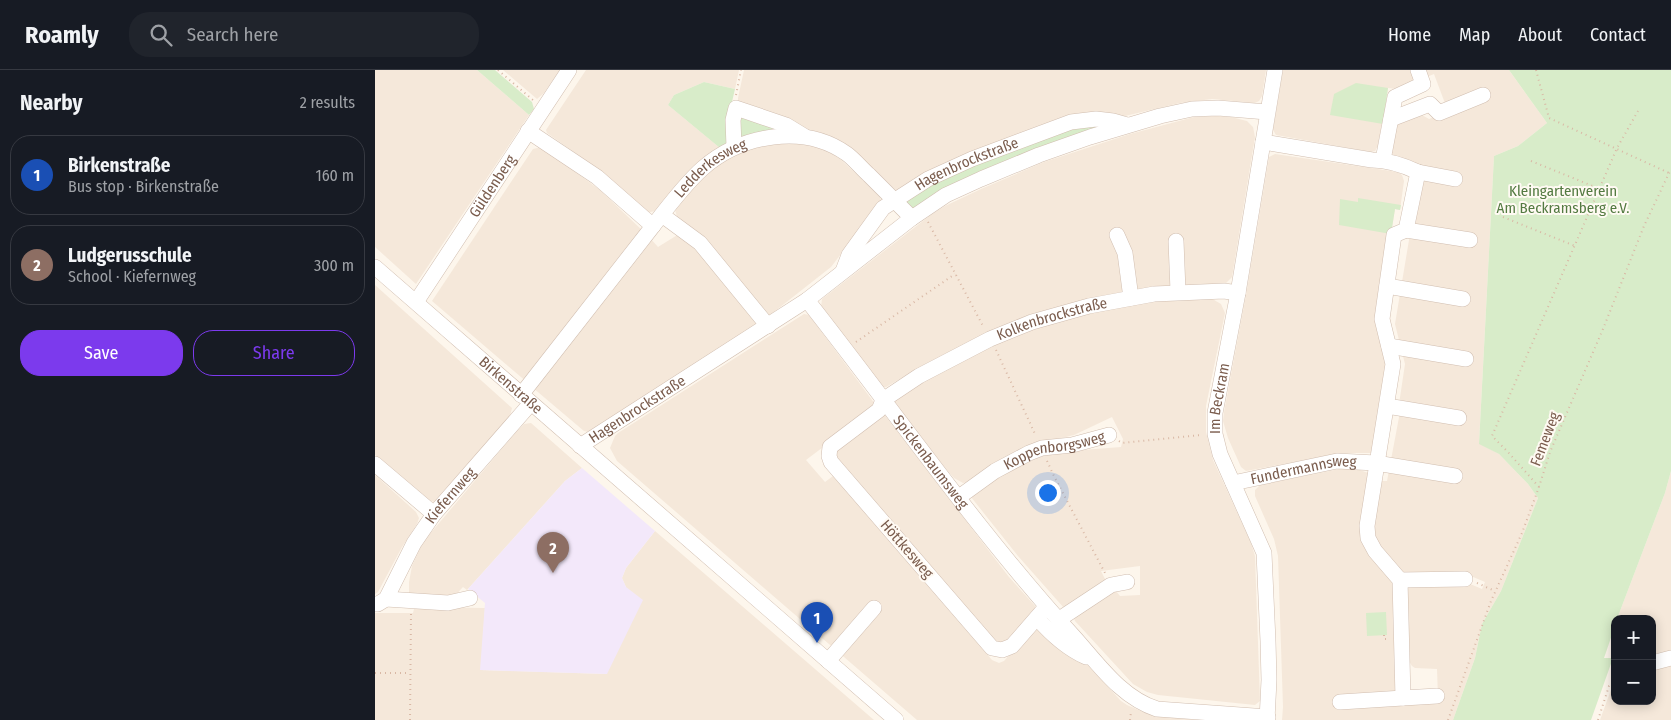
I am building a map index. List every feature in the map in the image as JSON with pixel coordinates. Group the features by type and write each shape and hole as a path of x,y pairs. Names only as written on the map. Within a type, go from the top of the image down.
{"street":[{"name":"Güldenberg","path":"416,302 569,70"},
{"name":"Im Beckram","path":"1267,719 1269,640 1264,553 1218,449 1215,434 1215,413 1238,293 1275,70"},
{"path":"1383,160 1395,97 1420,77 1430,104 1439,113 1483,95"},
{"path":"1391,119 1430,104"},
{"path":"734,147 733,120 736,108 787,125 804,136"},
{"name":"Hagenbrockstraße","path":"580,446 807,300 917,215 946,195 1056,149 1129,125 1192,109 1218,108 1267,112"},
{"name":"Hagenbrockstraße","path":"842,273 849,255 883,208 928,179 972,159 1071,122 1096,119 1129,125"},
{"path":"529,131 658,220 700,243 768,326"},
{"name":"Ledderkesweg","path":"526,399 658,220 702,169 734,147 778,136 804,136 827,142 847,154 895,200 917,215"},
{"path":"1263,142 1372,160 1383,160 1418,172 1455,179"},
{"name":"Fundermannsweg","path":"1400,580 1375,551 1368,538 1367,526 1393,364 1382,319 1394,235 1406,230 1418,172"},
{"path":"1406,230 1470,240"},
{"path":"1117,235 1125,253 1131,298"},
{"path":"1176,241 1178,292"},
{"name":"Birkenstraße","path":"375,267 896,720"},
{"path":"1387,286 1463,299"},
{"name":"Kolkenbrockstraße","path":"883,400 919,376 990,339 1032,322 1079,308 1131,298 1178,292 1224,290 1238,293"},
{"name":"Spickenbaumsweg","path":"807,300 959,497 1041,613 1059,620 1121,688 1144,705 1157,709 1267,719"},
{"path":"1389,346 1466,359"},
{"name":"Kiefernweg","path":"381,601 414,543 434,514 526,399"},
{"name":"Höttkesweg","path":"883,400 879,410 830,448 829,456 831,462 992,648 999,650 1008,649 1041,613"},
{"path":"1387,406 1459,418"},
{"name":"Koppenborgsweg","path":"959,497 995,471 1029,452 1042,448 1072,445 1109,435"},
{"name":"Fundermannsweg","path":"1233,483 1337,461 1376,463 1455,476"},
{"path":"375,464 434,514"},
{"path":"1403,698 1400,580 1465,579"},
{"path":"1059,620 1111,585 1127,582"},
{"name":"Kiefernweg","path":"381,601 411,600 448,603 470,598"},
{"path":"828,661 874,608"},
{"path":"1041,613 1051,634 1077,653 1098,663"},
{"path":"1656,662 1671,658"},
{"path":"1340,702 1437,696"}],"path":[{"path":"498,70 543,109"},
{"path":"736,108 735,102 741,70"},
{"path":"1536,70 1549,118 1669,173"},
{"path":"1539,487 1492,436 1617,148 1638,111"},
{"path":"1531,161 1600,189"},
{"name":"Femeweg","path":"1449,720 1496,591 1522,533 1550,452 1644,226 1671,169"},
{"path":"917,215 955,274 990,339 1042,448 1053,476 1111,585"},
{"path":"1503,217 1575,246"},
{"path":"845,349 955,274"},
{"name":"Koppenborgsweg","path":"1109,435 1122,443 1215,434"},
{"path":"1465,579 1496,591"},
{"path":"410,720 411,600"},
{"path":"375,673 411,673"},
{"path":"1598,720 1611,685"}],"shaded area":[{"path":"375,70 477,70 529,115 416,284 375,247"},
{"path":"503,70 560,70 544,93 537,99"},
{"path":"586,70 739,70 735,89 704,82 674,95 668,105 720,148 710,153 691,169 655,211 646,213 588,162 547,133 546,130"},
{"path":"744,70 1266,70 1262,96 1255,103 1212,99 1180,103 1125,116 1089,115 897,191 836,139 742,107 738,102 738,98"},
{"path":"1283,70 1415,70 1418,78 1396,89 1388,88 1378,146 1375,151 1371,152 1276,135 1273,130"},
{"path":"1421,70 1509,70 1547,123 1518,146 1494,156 1479,443 1499,454 1528,484 1538,498 1501,591 1482,624 1475,658 1453,720 1282,720 1278,556 1274,539 1255,496 1255,490 1260,485 1339,469 1357,469 1368,473 1362,526 1393,584 1396,690 1438,698 1437,669 1415,668 1409,661 1407,586 1463,581 1482,589 1485,582 1466,574 1403,573 1376,541 1373,529 1382,481 1387,481 1400,412 1399,404 1405,364 1395,324 1410,234 1413,228 1418,169 1392,153 1394,126 1422,115 1429,119 1487,97 1446,106 1434,74 1424,78"},
{"path":"1216,116 1247,121 1253,127 1255,137 1232,277 1226,283 1138,289 1100,296 1035,313 990,331 929,362 886,387 881,387 821,307 822,299 945,206 1044,162 1130,134 1194,117"},
{"path":"792,142 820,147 838,157 880,196 881,202 831,267 765,319 678,220 675,210 697,183 721,162 743,151 769,144"},
{"path":"541,147 600,190 645,233 528,383 432,301 533,149"},
{"path":"1275,154 1398,172 1402,175 1404,181 1400,210 1395,209 1388,252 1388,361 1373,451 1371,453 1344,453 1246,471 1241,467 1228,438 1223,421 1269,157"},
{"path":"679,234 697,248 758,324 588,432 584,431 532,387 649,237 658,247"},
{"path":"375,285 512,408 510,416 437,501 434,502 425,499 375,455"},
{"path":"1209,297 1221,304 1225,313 1206,406 1206,432 1213,460 1251,543 1255,556 1260,701 1255,705 1158,695 1147,692 1133,684 1075,621 1073,616 1097,599 1116,591 1120,596 1140,595 1140,566 1101,571 1106,581 1064,608 1018,556 971,497 1007,471 1040,456 1056,452 1121,447 1123,439 1112,417 1074,435 1029,446 994,463 968,482 963,483 954,478 938,460 894,402 896,398 969,356 1033,329 1088,313 1149,301"},
{"path":"804,314 809,315 875,404 855,423 806,460 825,482 833,476 992,660 999,663 1004,661 1034,626 1085,662 1127,705 1148,714 1197,720 917,720 617,461 610,448 618,433"},
{"path":"884,414 1009,577 1035,606 1035,609 1016,636 999,645 837,461 836,451"},
{"path":"531,423 582,468 565,481 467,590 463,587 450,601 409,594 412,566 423,542 517,431 524,424"},
{"path":"582,468 655,531 626,568 622,578 626,587 643,600 607,674 480,670 485,603 468,589 565,481"},
{"path":"1671,471 1671,651 1656,653 1656,615 1619,615 1665,493"},
{"path":"375,475 416,512 419,518 378,592 375,594"},
{"path":"655,531 874,720 375,720 375,613 413,613 417,607 485,608 481,670 606,674 626,587 622,578 626,568"},
{"path":"1671,664 1671,720 1600,720 1611,690 1611,705 1656,705 1656,669"}],"green space":[{"path":"477,70 495,70 532,102 534,109 529,115"},
{"name":"Kleingartenverein Am Beckramsberg e.V.","path":"1509,70 1671,70 1671,471 1665,493 1619,615 1611,615 1611,638 1604,658 1611,658 1611,664 1591,720 1453,720 1475,658 1482,624 1501,591 1538,498 1528,484 1499,454 1479,444 1494,156 1518,146 1547,123"},
{"path":"704,82 735,89 728,119 728,140 720,148 668,105 674,95"},
{"path":"1356,83 1388,88 1383,124 1330,115 1334,94"},
{"path":"738,116 778,129 741,137"},
{"path":"1103,125 914,209 908,207 905,197 989,158 1075,127"},
{"path":"1358,198 1401,205 1400,210 1395,209 1391,234 1339,225 1340,199 1358,202"},
{"path":"1386,612 1387,635 1367,636 1366,613"}],"place":[{"name":"Ludgerusschule","path":"553,573"},
{"name":"Birkenstraße","path":"817,643"}]}
